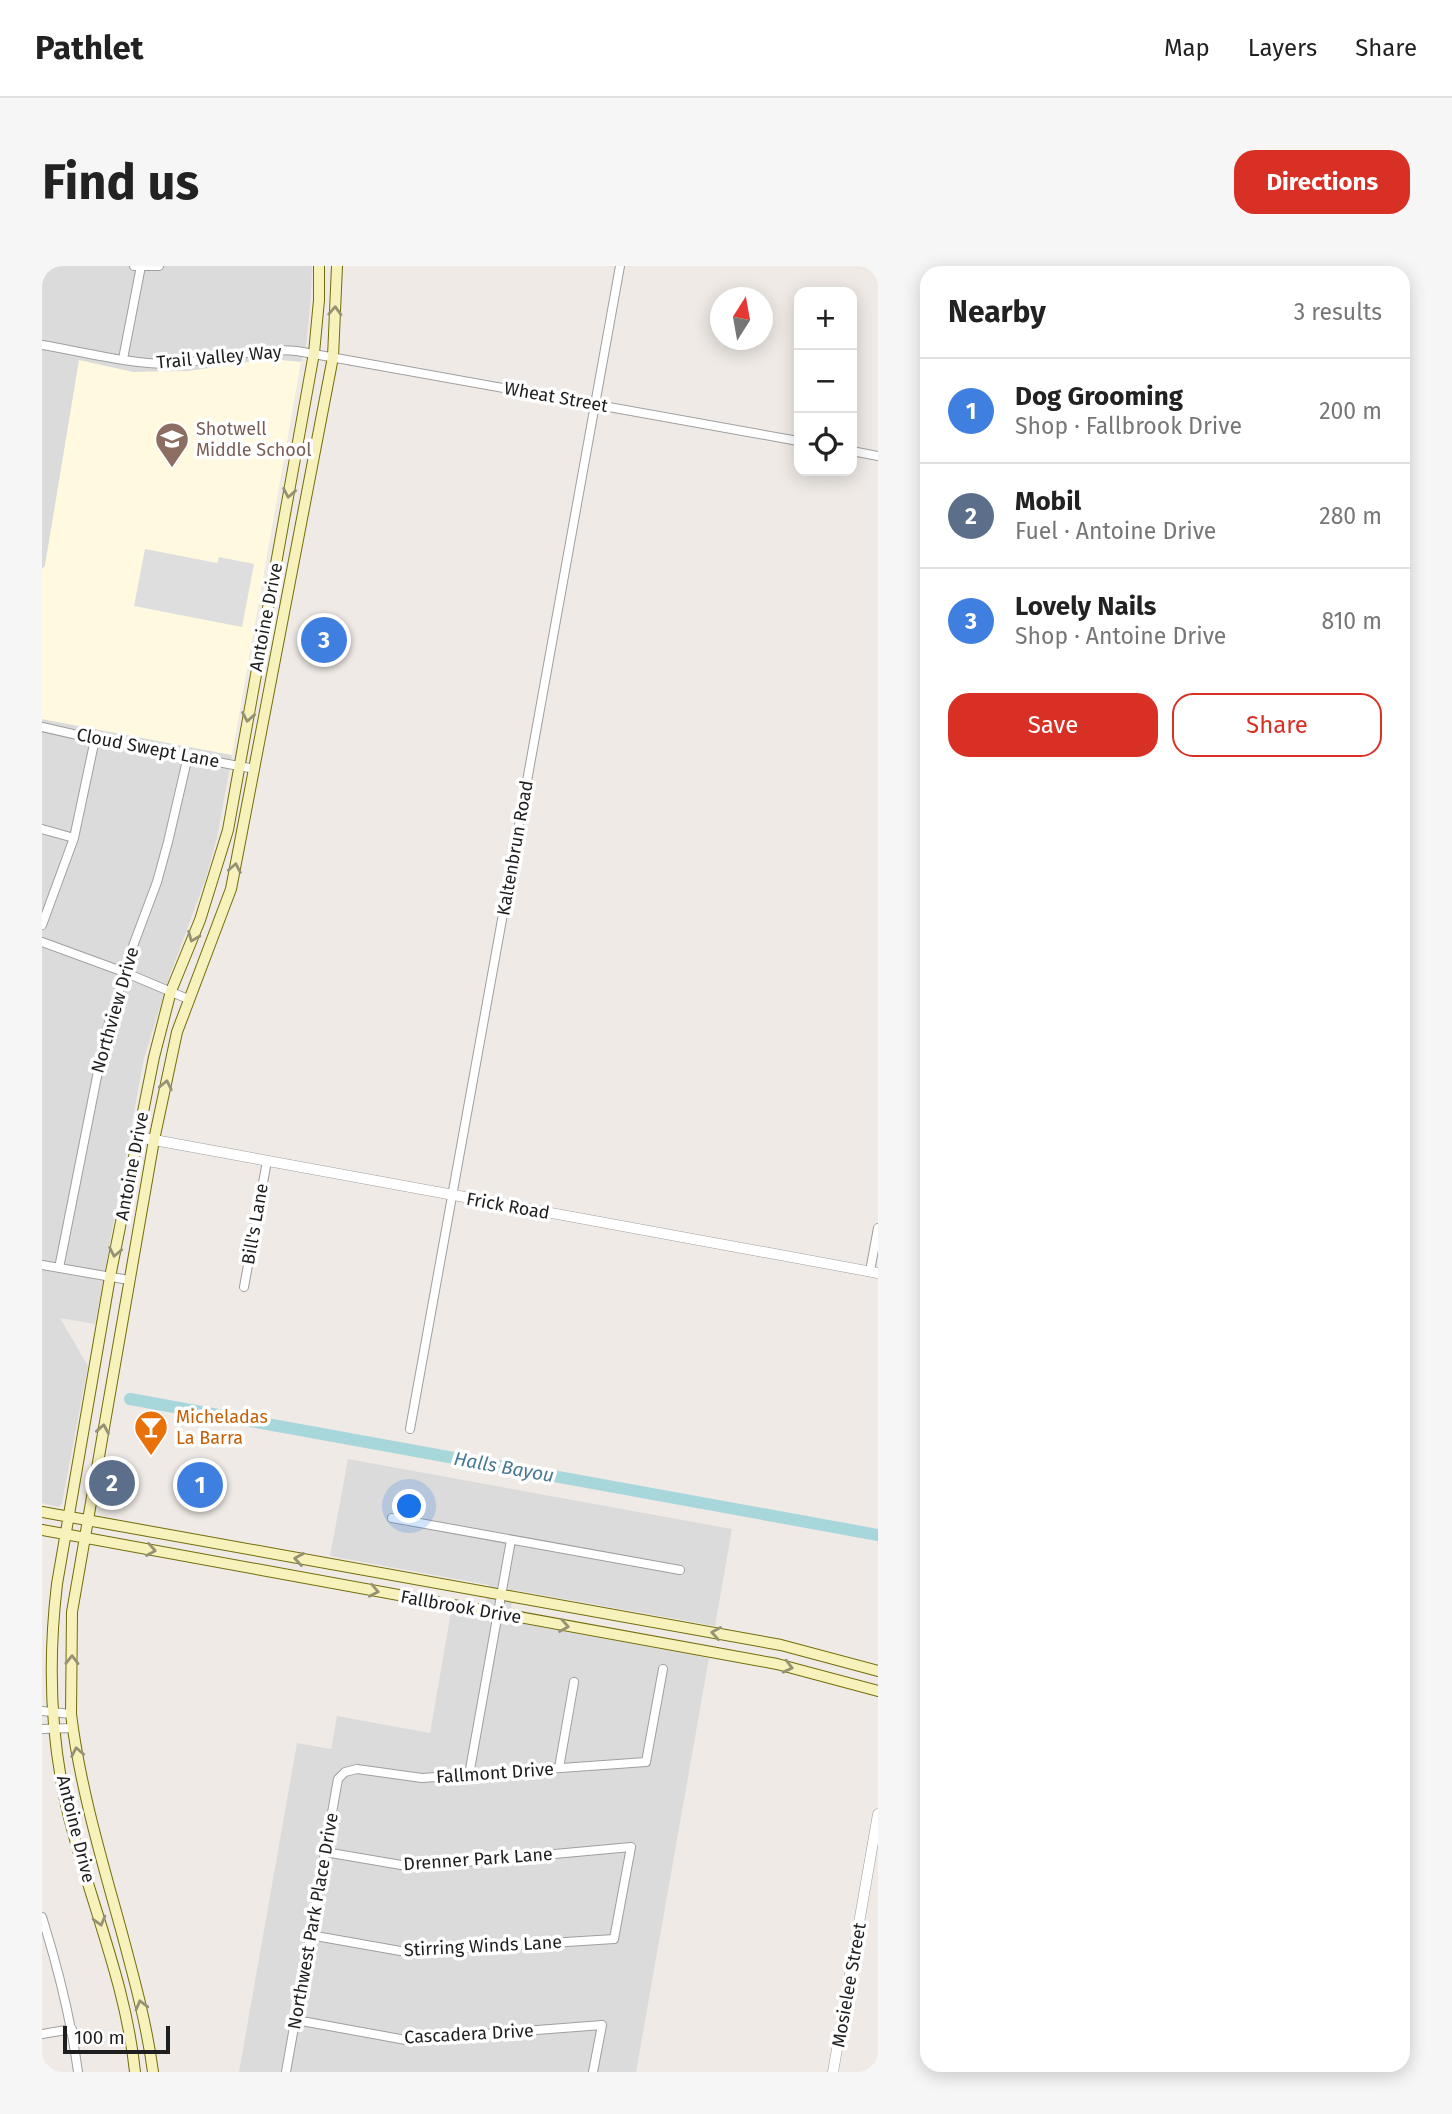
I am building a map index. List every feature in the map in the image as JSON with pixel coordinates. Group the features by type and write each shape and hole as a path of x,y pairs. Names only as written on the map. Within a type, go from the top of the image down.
{"main road":[{"name":"Antoine Drive","path":"135,2072 128,2024 115,1970 68,1812 55,1729 47,1712 53,1618 110,1277 154,1056 171,991 200,920 228,830 314,353 319,266"},
{"name":"Antoine Drive","path":"153,2072 144,2014 80,1768 71,1714 72,1612 128,1280 177,1032 231,889 255,769 333,357 337,266"},
{"path":"274,577 290,580"},
{"name":"Fallbrook Drive","path":"42,1512 781,1645 878,1671"},
{"name":"Fallbrook Drive","path":"42,1530 777,1664 878,1691"},
{"path":"268,1571 271,1553"},
{"path":"92,1892 109,1887"}],"street":[{"path":"123,359 139,266 159,266"},
{"name":"Kaltenbrun Road","path":"410,1429 620,266"},
{"name":"Trail Valley Way","path":"42,345 149,363 172,363 276,349 314,353"},
{"name":"Wheat Street","path":"314,353 794,440"},
{"path":"857,452 878,456"},
{"name":"Cloud Swept Lane","path":"42,726 95,739 255,769"},
{"path":"42,925 74,838 95,739"},
{"name":"Northview Drive","path":"59,1268 108,1025 157,882 188,756"},
{"path":"42,830 74,838"},
{"path":"42,943 124,972 188,999"},
{"name":"Frick Road","path":"138,1137 874,1272"},
{"name":"Bill's Lane","path":"244,1286 267,1161"},
{"path":"874,1272 878,1228"},
{"path":"42,1265 128,1280"},
{"path":"393,1518 680,1570"},
{"path":"469,1775 511,1540"},
{"name":"Fallmont Drive","path":"345,1772 357,1769 422,1778 646,1762 663,1669"},
{"path":"559,1768 574,1682"},
{"path":"47,1712 71,1714"},
{"path":"42,1729 73,1728"},
{"name":"Northwest Park Place Drive","path":"286,2072 338,1779 345,1772"},
{"name":"Mosielee Street","path":"833,2072 878,1814"},
{"name":"Drenner Park Lane","path":"325,1852 407,1866 631,1847 614,1939"},
{"path":"42,1917 72,2029 78,2072"},
{"name":"Stirring Winds Lane","path":"310,1935 405,1952 614,1939"},
{"name":"Cascadera Drive","path":"296,2020 406,2040 602,2025 593,2072"},
{"path":"42,2034 72,2029"}],"shaded area":[{"path":"42,266 312,266 306,347 301,362 269,359 189,371 133,372 79,361 45,566 42,569"},
{"name":"Shotwell Middle School","path":"269,359 301,362 232,755 42,719 42,569 45,566 79,360 133,372 189,371"},
{"path":"145,549 217,563 219,557 254,564 242,627 134,606"},
{"path":"42,719 232,755 217,838 206,878 170,975 144,1058 95,1324 60,1318 88,1366 62,1503 59,1507 42,1503"},
{"path":"348,1459 732,1529 715,1626 514,1590 509,1621 709,1658 636,2072 239,2072 297,1743 331,1749 337,1716 430,1733 451,1612 483,1617 489,1585 330,1556"}],"waterway":[{"name":"Halls Bayou","path":"130,1399 878,1535"}],"place":[{"name":"Shotwell Middle School","path":"172,469"},
{"name":"Lovely Nails","path":"324,640"},
{"name":"Micheladas La Barra","path":"151,1457"},
{"name":"Mobil","path":"112,1483"},
{"name":"Dog Grooming","path":"200,1485"}]}
